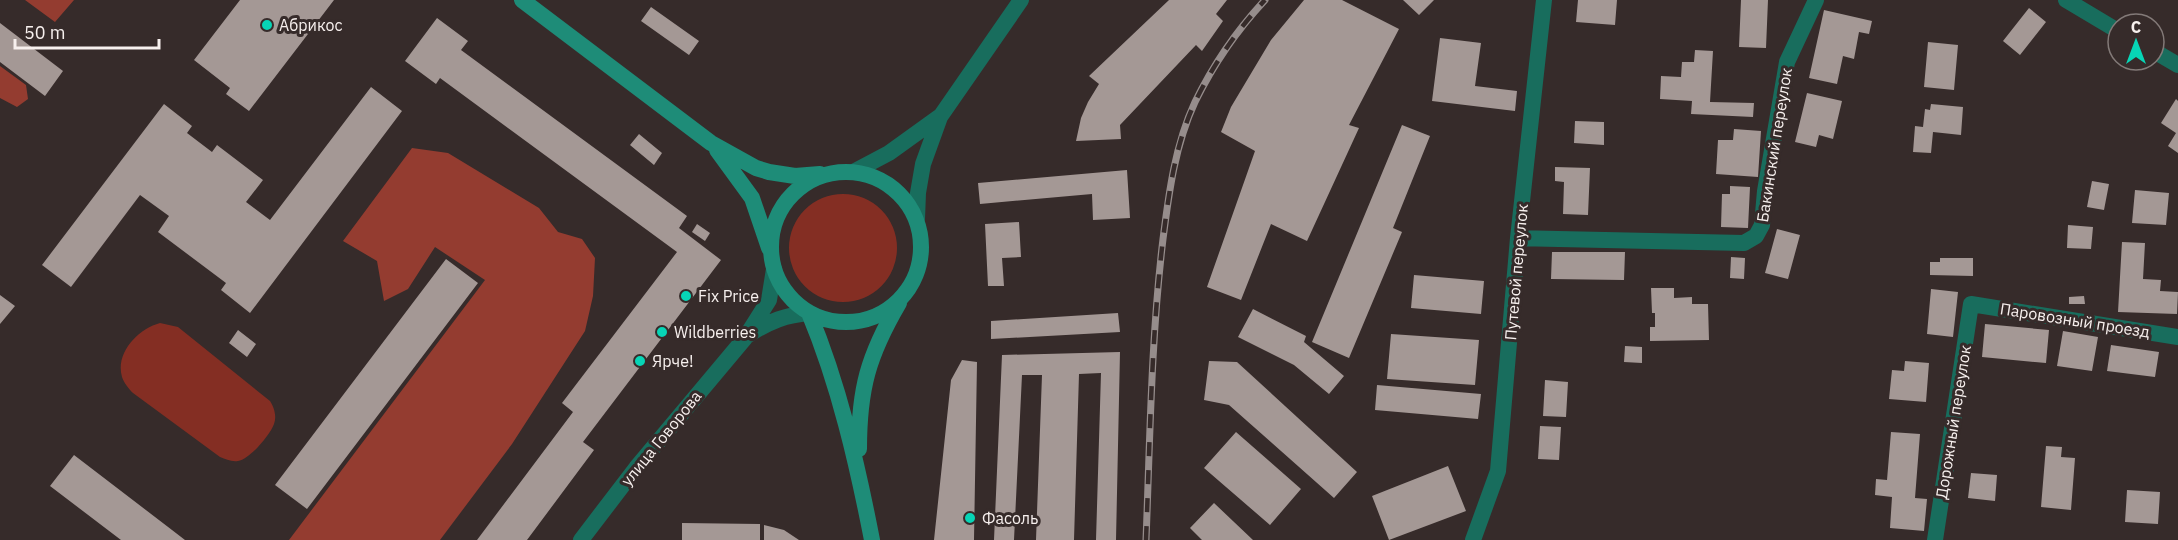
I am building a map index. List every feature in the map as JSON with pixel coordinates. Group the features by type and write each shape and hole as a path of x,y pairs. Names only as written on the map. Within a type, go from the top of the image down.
{"main road":[{"path":"522,0 711,143 756,168 795,176 855,171 875,178 892,188 903,199 917,219 921,255 914,280 872,354 859,411 859,469"},
{"path":"711,143 747,189 782,286 794,302 825,319 841,322 861,321 880,314 904,295"},
{"path":"773,262 772,231 779,213 799,188 830,174"},
{"path":"809,312 827,360 859,469 872,540"}],"street":[{"path":"917,219 918,193 923,164 940,117 1021,0"},
{"name":"Путевой переулок","path":"1473,540 1497,471 1518,238 1544,0"},
{"name":"Бакинский переулок","path":"1518,238 1744,243 1756,236 1762,225 1765,190 1787,62 1816,0"},
{"path":"2066,0 2106,23"},
{"path":"855,171 889,153 940,117"},
{"path":"745,338 769,300 773,262"},
{"name":"Паровозный проезд","path":"1971,304 2178,337"},
{"name":"Дорожный переулок","path":"1935,540 1971,304"},
{"path":"745,338 766,324 786,315 809,312"},
{"name":"улица Говорова","path":"581,540 636,468 745,338"}],"shaded area":[{"path":"25,0 74,0 55,22"},
{"path":"0,66 26,85 28,99 17,107 0,98"},
{"path":"412,148 448,153 539,208 558,232 582,239 595,258 593,296 585,331 512,444 440,540 289,540 485,280 435,247 408,289 384,301 377,261 343,241"},
{"path":"843,194 864,198 881,210 893,227 897,248 893,269 881,286 864,298 843,302 822,298 805,286 793,269 789,248 793,227 805,210 822,198"},
{"path":"160,323 178,327 270,401 275,412 274,424 259,446 248,456 238,461 220,457 133,393 125,384 121,368 125,351 136,336"}],"building":[{"path":"240,0 334,0 249,111 226,94 230,88 194,60"},
{"path":"1169,0 1227,0 1216,14 1223,21 1202,51 1196,45 1120,125 1121,139 1076,141 1081,118 1099,84 1089,76"},
{"path":"1304,0 1342,0 1399,29 1349,125 1359,128 1307,241 1271,224 1241,300 1207,287 1255,151 1221,132 1231,107 1271,40"},
{"path":"1403,0 1434,0 1419,15"},
{"path":"1578,0 1617,0 1615,25 1576,22"},
{"path":"1741,0 1768,0 1766,48 1739,47"},
{"path":"651,7 699,41 689,55 641,21"},
{"path":"2029,8 2046,22 2020,55 2003,41"},
{"path":"1824,10 1872,21 1869,34 1859,32 1854,59 1843,56 1837,84 1809,78"},
{"path":"437,18 468,41 461,50 687,216 679,228 721,260 583,442 594,450 527,540 477,540 573,412 562,403 677,252 440,78 436,84 405,61"},
{"path":"0,23 63,71 45,96 0,62"},
{"path":"1440,38 1481,43 1475,86 1517,91 1515,111 1432,101"},
{"path":"1928,42 1958,45 1954,90 1924,87"},
{"path":"1695,50 1713,51 1710,102 1754,103 1753,117 1691,114 1692,101 1660,99 1661,76 1681,77 1682,62 1694,62"},
{"path":"371,87 402,111 250,313 221,290 226,283 158,232 169,216 140,195 71,287 42,265 164,104 192,126 187,133 212,152 217,145 263,180 246,202 270,220"},
{"path":"1807,93 1842,101 1833,139 1819,135 1816,147 1795,142"},
{"path":"2176,99 2178,101 2178,153 2168,146 2176,133 2161,123"},
{"path":"1931,104 1963,107 1961,135 1933,132 1931,153 1913,152 1915,126 1923,127 1925,109 1930,110"},
{"path":"1575,121 1604,122 1604,145 1574,143"},
{"path":"1402,125 1430,136 1393,228 1402,232 1349,358 1312,342"},
{"path":"1734,129 1761,131 1758,177 1716,174 1718,140 1733,140"},
{"path":"639,134 662,153 654,165 630,145"},
{"path":"1555,167 1590,168 1588,215 1563,214 1564,182 1555,181"},
{"path":"1127,170 1130,218 1093,220 1092,194 980,204 978,183"},
{"path":"2092,181 2109,184 2104,210 2087,207"},
{"path":"1730,186 1750,187 1748,228 1721,227 1722,194 1730,194"},
{"path":"2135,190 2169,193 2166,225 2132,223"},
{"path":"1019,222 1021,257 1002,258 1004,286 988,286 985,224"},
{"path":"697,224 710,233 705,241 692,232"},
{"path":"2068,225 2093,227 2091,249 2067,248"},
{"path":"1777,229 1800,235 1788,279 1765,273"},
{"path":"2122,242 2145,243 2143,279 2161,280 2160,291 2178,292 2177,314 2118,312"},
{"path":"1552,252 1625,252 1624,280 1551,279"},
{"path":"1731,257 1745,258 1744,279 1730,278"},
{"path":"1940,258 1973,258 1973,276 1930,275 1930,262 1940,262"},
{"path":"446,259 478,283 307,509 275,485"},
{"path":"1414,275 1484,281 1481,314 1411,308"},
{"path":"1651,288 1674,288 1674,298 1692,297 1692,304 1708,304 1709,340 1650,341 1650,327 1655,327"},
{"path":"1931,289 1958,292 1953,337 1927,334"},
{"path":"0,295 15,306 0,324"},
{"path":"2084,296 2085,304 2069,304 2069,297"},
{"path":"1253,309 1306,336 1304,342 1344,376 1329,394 1294,365 1238,337"},
{"path":"1118,313 1120,332 991,339 991,321"},
{"path":"1985,324 2049,330 2046,363 1982,357"},
{"path":"238,330 256,344 247,357 229,343"},
{"path":"2063,331 2098,337 2092,371 2057,366"},
{"path":"1391,334 1479,340 1475,385 1387,379"},
{"path":"2111,345 2159,352 2155,377 2107,371"},
{"path":"1625,346 1642,347 1642,363 1624,362"},
{"path":"1120,352 1116,540 1096,540 1101,373 1079,374 1074,540 1036,540 1042,375 1022,375 1014,540 994,540 1002,355"},
{"path":"962,360 977,362 974,540 934,540 951,380"},
{"path":"1209,361 1237,362 1357,472 1334,498 1229,405 1204,400"},
{"path":"1905,361 1929,363 1926,402 1889,399 1892,370 1904,371"},
{"path":"1545,380 1568,382 1566,417 1543,416"},
{"path":"1377,385 1481,394 1478,419 1375,410"},
{"path":"1540,426 1561,427 1559,460 1538,459"},
{"path":"1236,432 1301,489 1270,525 1204,468"},
{"path":"1891,432 1920,434 1915,498 1927,499 1924,531 1890,528 1892,497 1875,495 1876,479 1887,480"},
{"path":"2046,446 2062,447 2061,457 2075,458 2071,510 2041,507"},
{"path":"74,455 185,540 121,540 50,486"},
{"path":"1448,466 1466,511 1389,540 1372,496"},
{"path":"1971,473 1997,475 1995,501 1968,498"},
{"path":"2127,490 2160,492 2158,524 2125,522"},
{"path":"1214,503 1253,540 1202,540 1190,528"},
{"path":"682,523 760,524 760,540 682,540"},
{"path":"764,525 784,530 799,540 764,540"}],"railway":[{"path":"1146,540 1156,314 1163,239 1174,169 1182,135 1202,88 1235,36 1265,0"}],"place":[{"name":"Абрикос","path":"267,25"},
{"name":"Fix Price","path":"686,296"},
{"name":"Wildberries","path":"662,332"},
{"name":"Ярче!","path":"640,361"},
{"name":"Фасоль","path":"970,518"}]}
